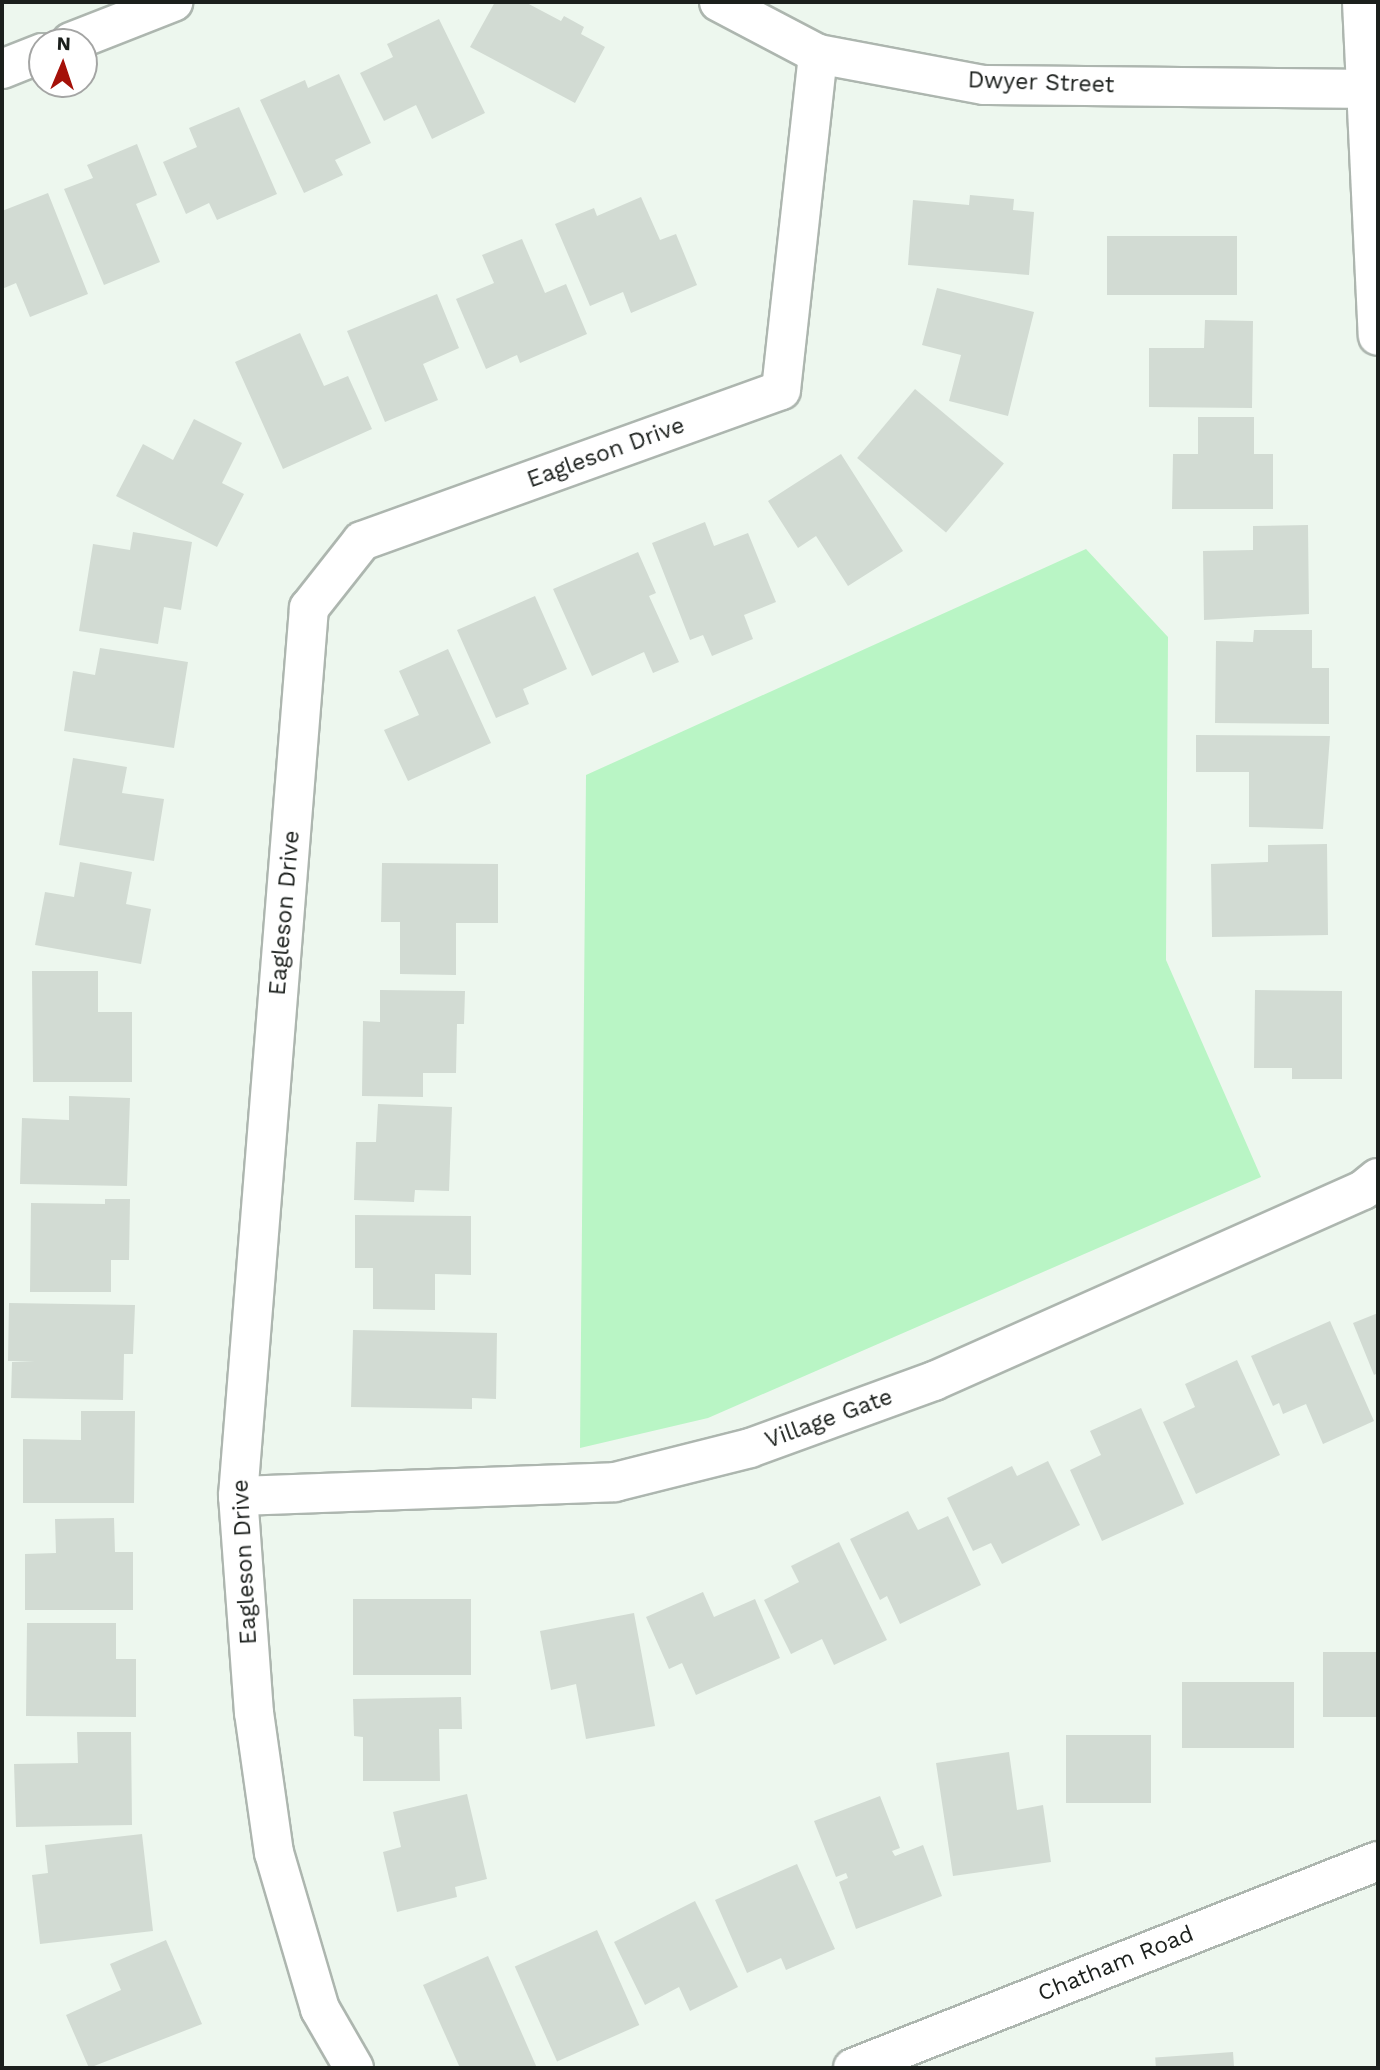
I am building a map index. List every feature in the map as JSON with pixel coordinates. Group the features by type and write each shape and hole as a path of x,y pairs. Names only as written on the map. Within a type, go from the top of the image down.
{"street":[{"path":"98,31 173,2"},
{"name":"Dwyer Street","path":"719,2 818,54 984,85 1370,89"},
{"path":"1362,2 1370,89 1378,336"},
{"name":"Eagleson Drive","path":"354,2068 320,2009 274,1853 254,1713 238,1496 309,608 362,541 781,390 818,54"},
{"path":"2,69 28,59"},
{"name":"Village Gate","path":"238,1496 615,1482 750,1448 934,1381 1363,1190 1378,1178"},
{"name":"Chatham Road","path":"853,2068 1378,1861"}],"green space":[{"path":"1086,549 1168,637 1166,960 1261,1177 708,1418 580,1448 586,775"}],"building":[{"path":"495,2 525,2 561,21 564,16 584,27 581,34 605,47 575,103 470,47"},
{"path":"439,19 485,113 432,139 416,105 384,121 360,73 393,57 387,44"},
{"path":"339,74 371,143 335,160 343,175 304,193 260,100 305,80 308,88"},
{"path":"239,107 277,194 217,220 209,203 186,214 163,162 197,147 189,128"},
{"path":"137,144 157,195 136,204 160,262 104,285 64,189 93,178 87,165"},
{"path":"48,193 88,294 30,317 16,283 2,289 2,211"},
{"path":"970,195 1014,199 1013,210 1034,212 1029,275 908,265 913,200 969,205"},
{"path":"641,197 660,240 676,234 697,285 631,313 623,292 590,306 555,224 594,208 597,216"},
{"path":"1107,236 1237,236 1237,295 1107,295"},
{"path":"522,239 545,293 566,284 587,334 520,363 517,355 486,369 456,299 494,283 482,255"},
{"path":"937,288 1034,312 1008,416 949,401 961,355 922,345"},
{"path":"437,294 459,348 423,364 438,400 385,422 347,331"},
{"path":"1205,320 1253,321 1252,408 1149,407 1149,348 1204,348"},
{"path":"300,333 324,386 348,376 372,429 283,469 235,362"},
{"path":"915,389 1004,464 946,533 857,458"},
{"path":"1198,417 1254,417 1254,454 1273,454 1273,509 1172,509 1173,454 1198,454"},
{"path":"194,419 242,443 222,483 244,494 217,547 116,496 143,444 173,460"},
{"path":"841,454 903,551 848,586 816,536 798,548 768,501"},
{"path":"705,522 714,546 748,533 776,602 744,615 753,639 712,656 703,635 690,640 652,543"},
{"path":"1308,525 1309,614 1204,620 1203,551 1253,550 1253,526"},
{"path":"133,532 192,542 181,610 164,607 158,644 79,631 93,544 130,550"},
{"path":"638,552 656,593 649,596 679,662 653,673 644,652 592,676 553,589"},
{"path":"535,596 567,669 523,689 529,704 496,718 457,630"},
{"path":"1254,630 1312,630 1312,668 1329,668 1329,724 1215,723 1216,641 1253,642"},
{"path":"100,648 188,662 174,748 64,731 73,671 95,675"},
{"path":"448,649 491,743 408,781 384,730 419,715 399,671"},
{"path":"1196,735 1330,736 1323,829 1249,827 1249,772 1196,772"},
{"path":"73,758 127,767 122,793 164,799 154,861 59,845"},
{"path":"1327,844 1328,935 1212,937 1211,864 1268,862 1268,845"},
{"path":"80,862 132,872 126,904 151,909 141,964 35,945 45,892 74,897"},
{"path":"382,863 498,864 498,923 456,923 456,975 400,974 400,922 381,922"},
{"path":"32,971 98,971 98,1012 132,1012 132,1082 33,1082"},
{"path":"380,990 465,991 464,1024 457,1024 456,1073 423,1073 423,1097 362,1096 363,1021 380,1022"},
{"path":"1255,990 1342,991 1342,1079 1292,1079 1292,1068 1254,1068"},
{"path":"69,1096 130,1098 127,1186 20,1184 22,1118 69,1120"},
{"path":"378,1104 452,1107 449,1191 415,1190 414,1202 354,1200 356,1142 376,1142"},
{"path":"105,1199 130,1199 129,1260 111,1260 111,1292 30,1292 31,1203 105,1204"},
{"path":"355,1215 471,1216 471,1275 435,1274 435,1310 373,1309 373,1268 355,1268"},
{"path":"9,1303 135,1305 133,1354 124,1354 123,1400 11,1398 12,1362 35,1361 8,1361"},
{"path":"1378,1313 1378,1373 1374,1375 1353,1323"},
{"path":"1330,1321 1374,1421 1323,1444 1306,1404 1283,1414 1279,1403 1273,1406 1251,1356"},
{"path":"353,1330 497,1333 496,1399 472,1398 472,1409 351,1407"},
{"path":"1237,1360 1280,1455 1196,1494 1163,1422 1195,1407 1185,1384"},
{"path":"1141,1408 1184,1504 1102,1541 1070,1470 1101,1455 1090,1431"},
{"path":"81,1411 135,1411 134,1503 23,1503 23,1439 81,1440"},
{"path":"1048,1461 1080,1525 1002,1564 991,1543 973,1551 947,1498 1012,1466 1017,1476"},
{"path":"908,1511 918,1530 948,1516 981,1585 900,1624 887,1596 880,1600 850,1539"},
{"path":"114,1518 115,1552 133,1552 133,1610 25,1610 25,1554 56,1553 55,1519"},
{"path":"839,1542 887,1640 834,1665 822,1639 791,1654 764,1600 799,1582 791,1566"},
{"path":"703,1592 714,1617 755,1599 780,1658 696,1695 682,1663 669,1669 646,1617"},
{"path":"353,1599 471,1599 471,1675 353,1675"},
{"path":"634,1613 655,1726 586,1739 576,1684 551,1690 540,1631"},
{"path":"27,1623 116,1623 116,1659 136,1659 136,1717 26,1716"},
{"path":"1323,1652 1378,1652 1378,1717 1323,1717"},
{"path":"1182,1682 1294,1682 1294,1748 1182,1748"},
{"path":"461,1697 462,1729 439,1729 440,1781 363,1781 363,1737 354,1736 353,1699"},
{"path":"77,1732 131,1732 132,1825 16,1827 14,1764 78,1763"},
{"path":"1066,1735 1151,1735 1151,1803 1066,1803"},
{"path":"1009,1752 1017,1810 1043,1805 1051,1862 953,1876 936,1763"},
{"path":"467,1794 487,1879 455,1887 457,1897 397,1912 383,1852 401,1847 393,1812"},
{"path":"880,1796 900,1848 892,1851 895,1856 923,1845 942,1896 856,1929 839,1882 848,1878 846,1873 836,1877 814,1821"},
{"path":"142,1834 153,1931 40,1944 32,1875 48,1873 45,1845"},
{"path":"797,1864 835,1949 786,1970 781,1958 747,1973 715,1900"},
{"path":"695,1901 738,1987 690,2011 679,1987 645,2005 614,1942"},
{"path":"597,1930 639,2025 557,2062 515,1967"},
{"path":"166,1940 202,2024 89,2068 66,2015 121,1990 110,1964"},
{"path":"488,1956 537,2068 460,2068 423,1985"},
{"path":"1233,2052 1234,2068 1156,2068 1155,2057"}]}
